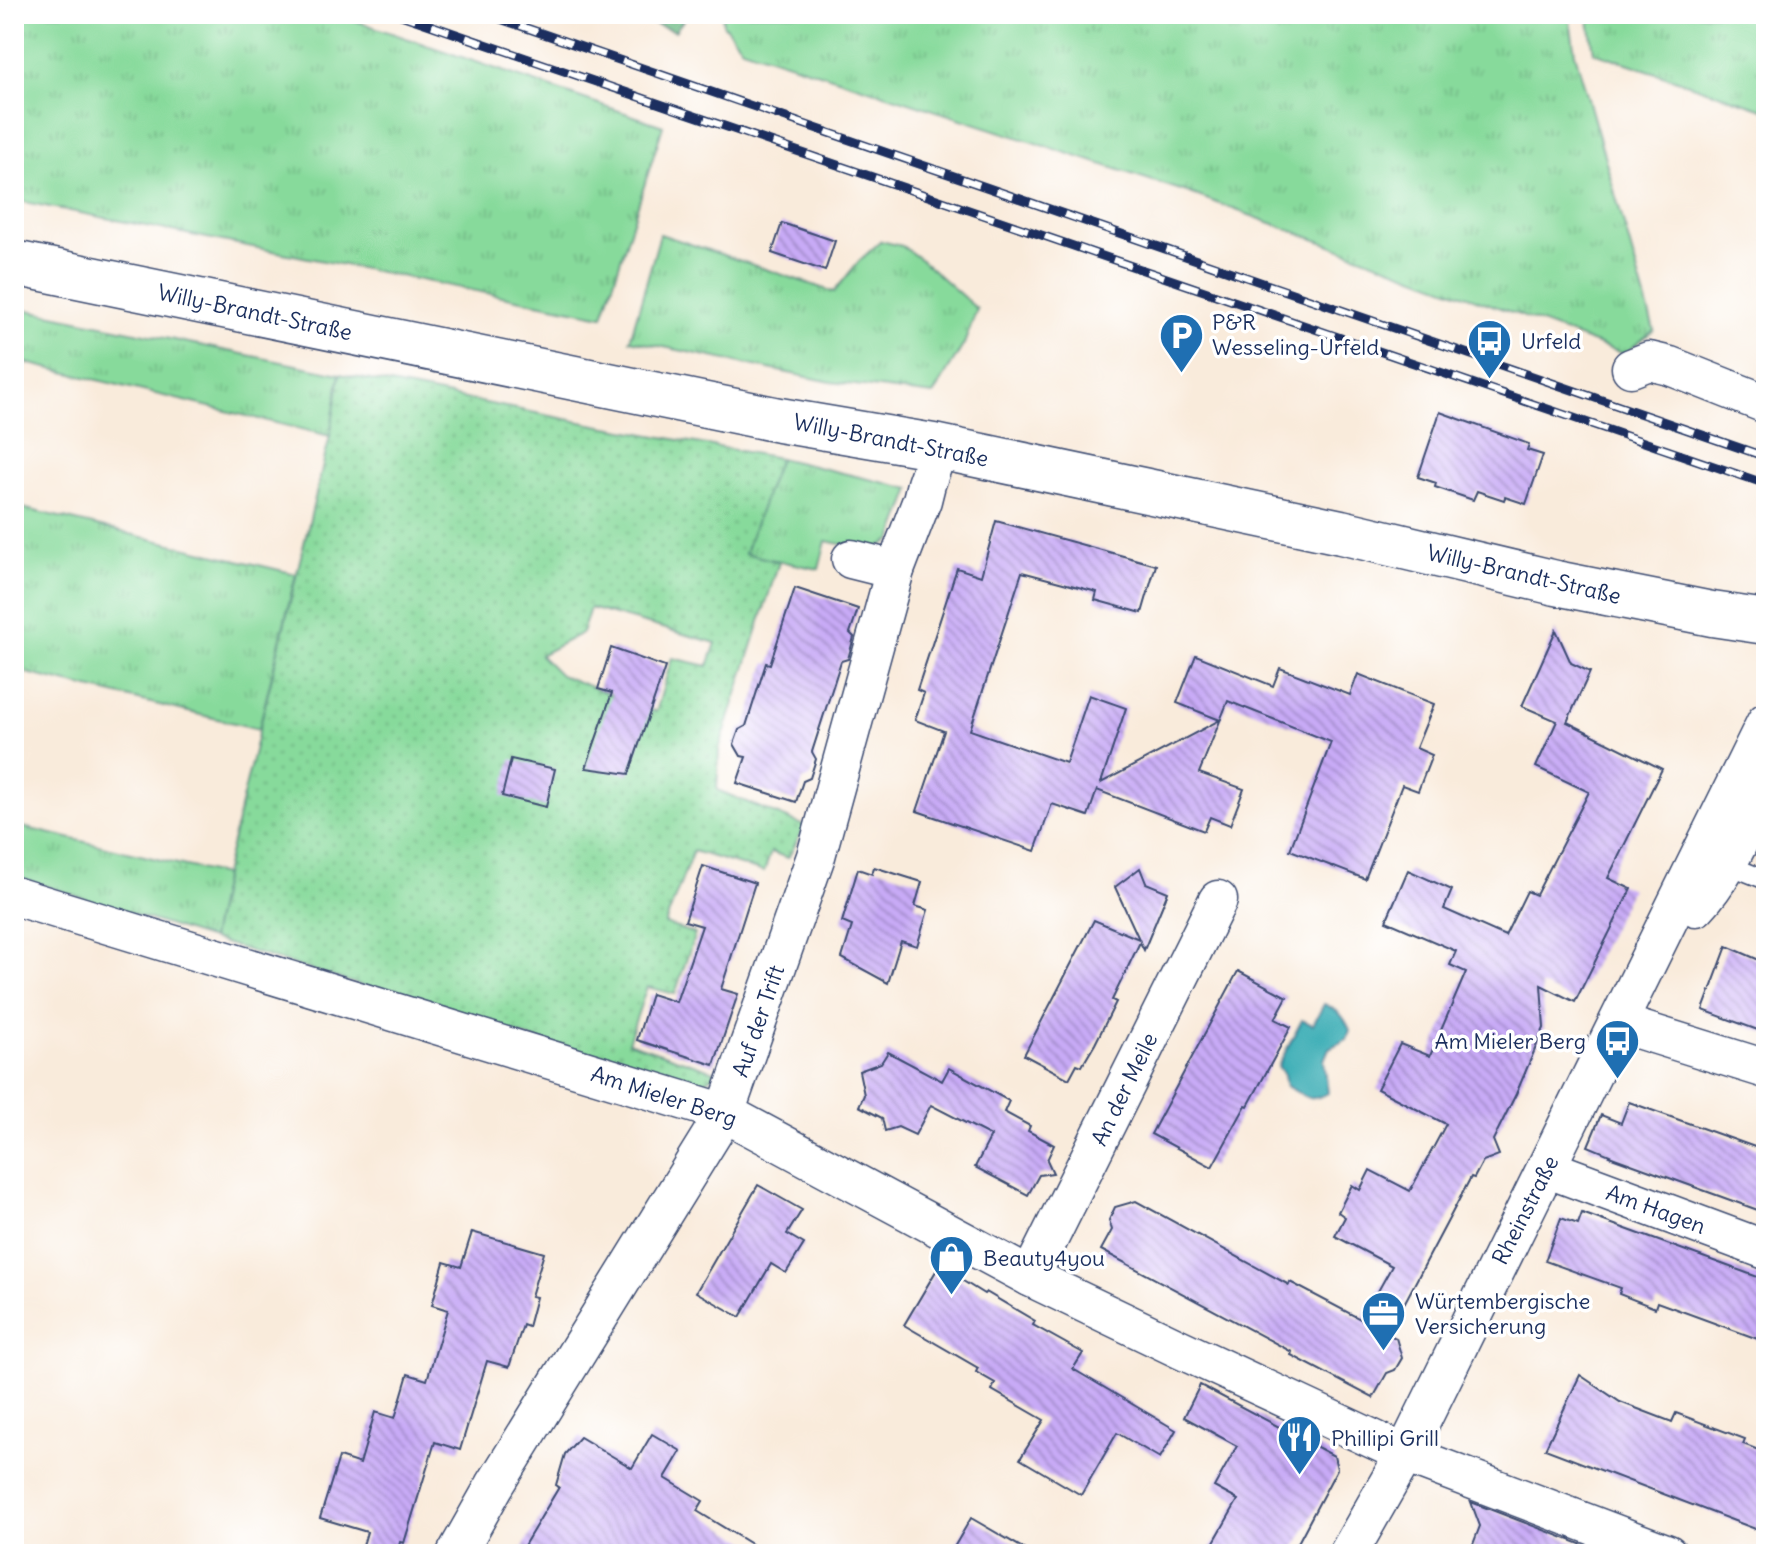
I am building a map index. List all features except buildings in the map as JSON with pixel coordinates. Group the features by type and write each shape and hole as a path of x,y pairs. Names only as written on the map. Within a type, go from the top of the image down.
{"main road":[{"name":"Willy-Brandt-Straße","path":"14,263 779,420 939,447 1341,532 1556,583 1766,622"}],"street":[{"path":"1631,368 1649,361 1670,366 1766,404"},
{"name":"Auf der Trift","path":"456,1554 495,1485 725,1113 816,856 895,570 939,447"},
{"path":"851,559 895,570"},
{"name":"Rheinstraße","path":"1348,1554 1405,1454 1766,722"},
{"name":"Rheinstraße","path":"1655,949 1709,893 1766,786"},
{"name":"Am Mieler Berg","path":"14,896 725,1113 1030,1277 1180,1349 1405,1454 1668,1554"},
{"name":"An der Meile","path":"1030,1277 1218,900"},
{"path":"1618,1023 1766,1069"},
{"name":"Am Hagen","path":"1546,1168 1766,1250"}],"lane":[{"path":"1726,864 1766,880"}],"green space":[{"path":"14,14 336,14 663,126 603,316 14,200"},
{"path":"626,14 688,14 675,31"},
{"path":"722,14 1569,14 1575,53 1654,330 1624,354 1190,193 742,48 723,24"},
{"path":"1588,14 1766,14 1766,110 1594,52"},
{"path":"660,234 834,292 859,261 881,241 902,246 977,309 964,344 933,395 831,382 630,340"},
{"path":"14,307 340,374 330,436 14,360"},
{"path":"340,374 779,458 745,553 779,562 719,750 717,790 805,826 788,858 771,852 764,872 693,851 665,924 695,934 675,994 647,987 628,1042 714,1071 713,1076 702,1083 586,1055 211,939 330,436","holes":["590,608 716,643 708,666 672,658 656,712 560,675 540,655 582,633"]},
{"path":"779,458 911,489 892,540 879,547 865,549 826,541 819,569 744,554"},
{"path":"14,506 296,574 259,729 14,670"},
{"path":"14,825 224,875 211,939 14,876"}],"water":[{"path":"1324,1004 1340,1014 1350,1030 1347,1039 1329,1048 1324,1060 1328,1093 1310,1098 1286,1086 1278,1066 1302,1020 1313,1025"}],"railway":[{"path":"398,14 1766,484"},
{"path":"486,14 1766,457"}],"place":[{"name":"P&R Wesseling-Urfeld","path":"1181,374"},
{"name":"Urfeld","path":"1490,380"},
{"name":"Am Mieler Berg","path":"1617,1080"},
{"name":"Beauty4you","path":"952,1297"},
{"name":"Würtembergische Versicherung","path":"1384,1353"},
{"name":"Phillipi Grill","path":"1300,1477"}]}
